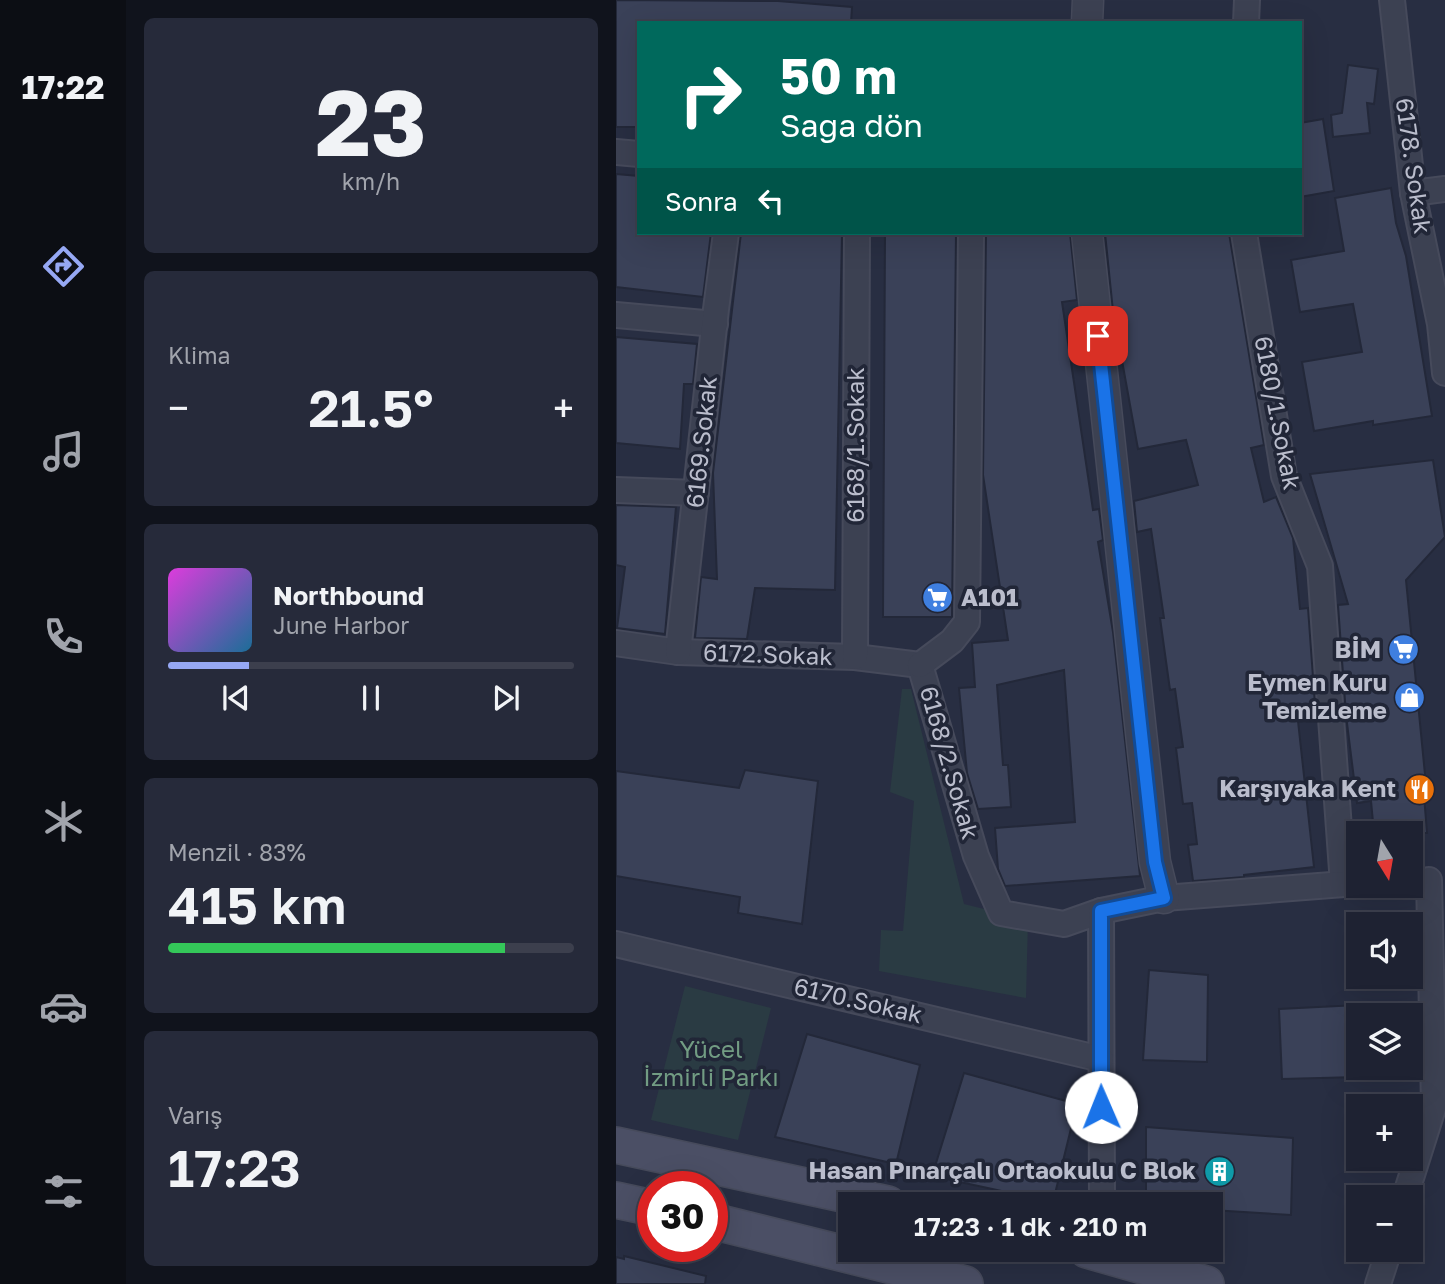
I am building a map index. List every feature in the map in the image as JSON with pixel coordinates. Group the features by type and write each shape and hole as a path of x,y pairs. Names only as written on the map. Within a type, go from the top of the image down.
{"main road":[{"path":"616,1145 838,1193"},
{"path":"616,1200 637,1205"},
{"path":"728,1225 965,1284"},
{"path":"1133,1262 1206,1284"}],"street":[{"path":"1087,21 1088,0"},
{"path":"1246,21 1247,0"},
{"name":"6178. Sokak","path":"1392,0 1413,193 1442,323 1445,373"},
{"path":"616,152 637,154"},
{"path":"1413,193 1445,189"},
{"name":"6169.Sokak","path":"678,652 726,235"},
{"name":"6168/1.Sokak","path":"855,657 857,235"},
{"name":"6168/2.Sokak","path":"971,235 967,622 952,640 920,665 976,856 1002,913 1064,924 1101,911"},
{"path":"1087,235 1155,862 1164,898"},
{"name":"6180/1.Sokak","path":"1244,235 1284,476 1320,566 1346,841"},
{"path":"616,315 715,324"},
{"path":"616,490 696,494"},
{"name":"6172.Sokak","path":"616,643 678,652 855,657 920,665"},
{"path":"1409,1185 1434,1105 1428,880"},
{"path":"1102,1192 1101,911 1164,898 1346,883"},
{"name":"6170.Sokak","path":"616,944 1101,1059"},
{"path":"1378,1284 1384,1262"}],"green space":[{"path":"902,689 911,689 964,904 1028,920 1026,998 879,971 881,930 903,931 914,801 890,792"},
{"name":"Yücel İzmirli Parkı","path":"685,986 771,1008 738,1140 651,1120"}],"building":[{"path":"616,0 778,1 852,7 851,21 637,21 637,127 616,127"},
{"path":"1348,65 1378,69 1374,104 1367,103 1370,133 1333,137 1331,115 1342,113"},
{"path":"1323,119 1334,191 1302,197 1302,123"},
{"path":"616,174 637,176 637,235 711,235 703,297 616,287"},
{"path":"1391,188 1396,223 1406,256 1432,416 1373,425 1373,421 1314,431 1302,362 1362,352 1353,304 1300,312 1291,260 1344,251 1335,198"},
{"path":"741,235 842,235 835,590 755,588 747,639 695,638 701,577 717,579 713,473"},
{"path":"885,235 956,235 952,617 883,617"},
{"path":"986,235 1070,235 1077,300 1062,302 1093,510 1099,509 1103,540 1098,542 1113,632 1140,876 1005,886 998,869 995,828 1075,822 1064,670 997,685 1003,765 1008,765 1011,807 978,809 967,773 959,688 975,687 972,643 1008,640 983,475"},
{"path":"1105,235 1229,235 1264,445 1251,448 1264,502 1276,497 1293,538 1300,609 1308,608 1316,719 1298,721 1314,867 1193,881 1188,845 1197,844 1192,803 1183,804 1176,748 1183,747 1175,689 1170,690 1160,618 1164,618 1151,529 1137,532 1134,501 1198,485 1186,440 1138,449 1113,311"},
{"path":"616,337 697,344 693,384 684,384 680,449 616,443"},
{"path":"1433,460 1445,537 1406,580 1427,795 1424,795 1427,833 1423,833 1423,821 1373,821 1371,801 1357,803 1346,715 1338,605 1348,604 1310,474"},
{"path":"616,505 676,507 665,634 617,628 625,567 616,565"},
{"path":"745,770 818,781 802,924 738,913 740,897 616,876 616,771 739,788"},
{"path":"1149,970 1208,975 1207,1062 1143,1060"},
{"path":"1346,1006 1346,1077 1282,1079 1279,1009"},
{"path":"807,1034 920,1065 896,1164 775,1137"},
{"path":"964,1073 1077,1104 1055,1192 1006,1192 932,1176"},
{"name":"Hasan Pınarçalı Ortaokulu C Blok","path":"1146,1127 1293,1138 1291,1215 1223,1211 1223,1192 1146,1192"},
{"path":"624,1256 637,1259 637,1262 649,1262 706,1276 705,1284 616,1284 616,1257 624,1259"}],"place":[{"name":"A101","path":"938,598"},
{"name":"BİM","path":"1404,650"},
{"name":"Eymen Kuru Temizleme","path":"1410,697"},
{"name":"Karşıyaka Kent","path":"1419,789"},
{"name":"Hasan Pınarçalı Ortaokulu C Blok","path":"1219,1171"}],"route":[{"path":"1098,336 1155,862 1164,898 1101,911 1101,1107"}]}
